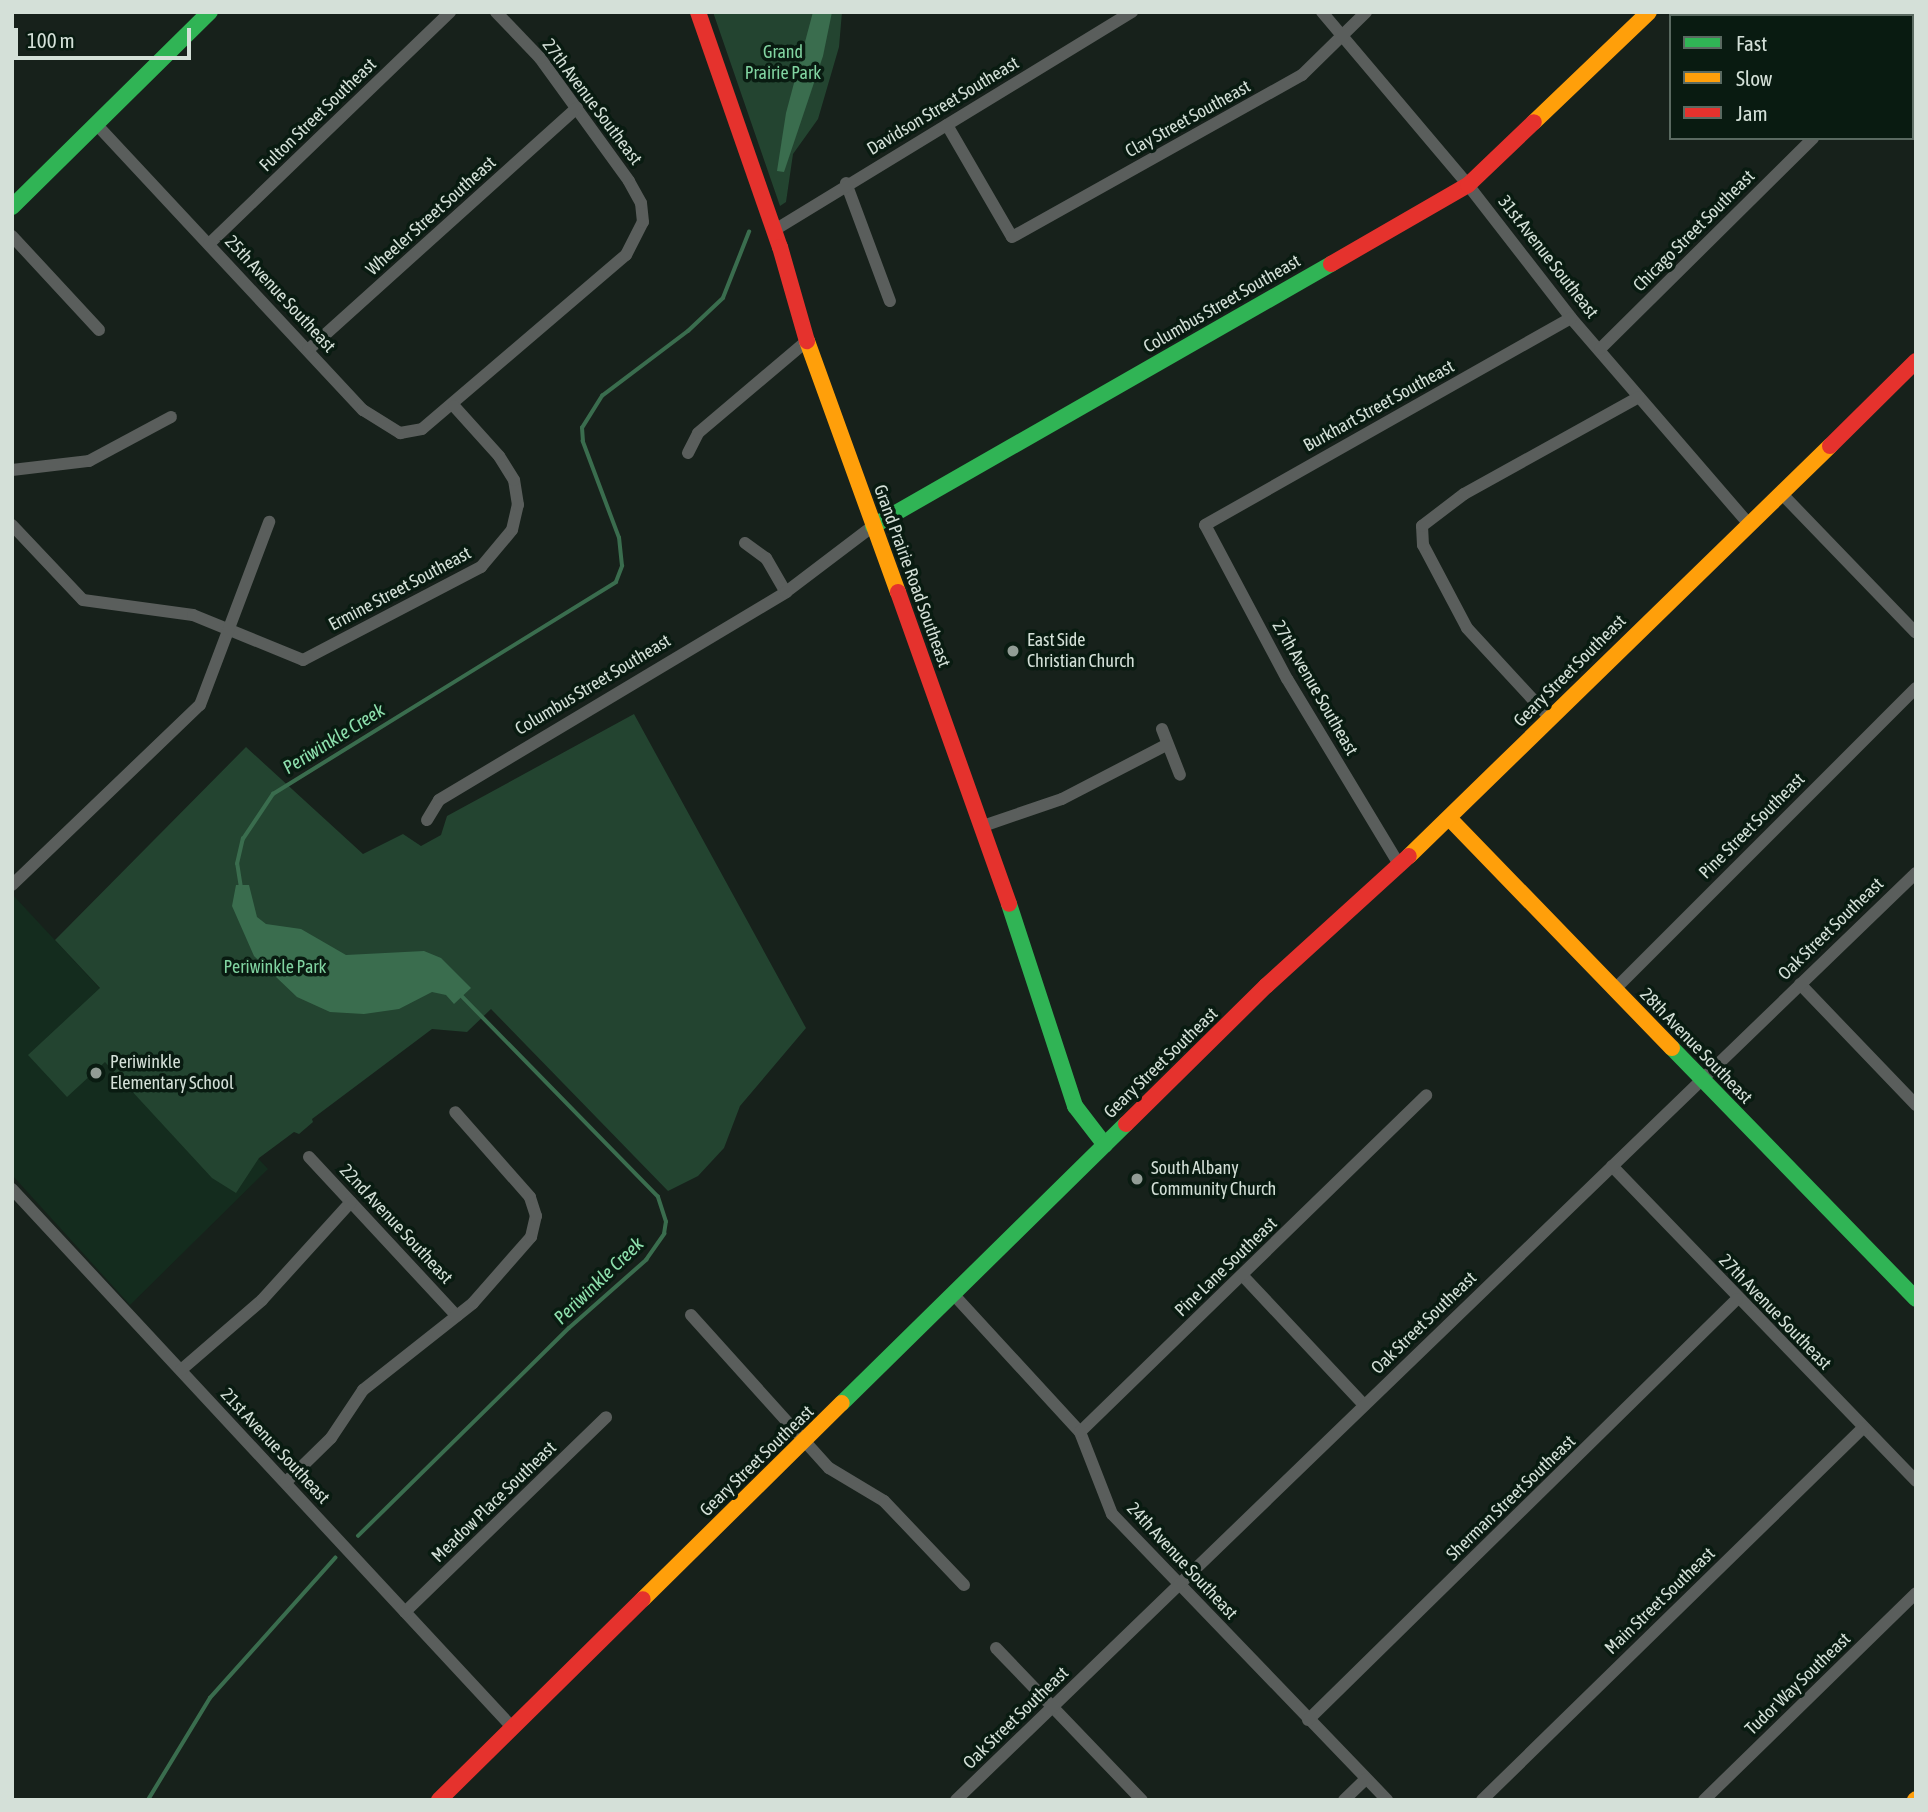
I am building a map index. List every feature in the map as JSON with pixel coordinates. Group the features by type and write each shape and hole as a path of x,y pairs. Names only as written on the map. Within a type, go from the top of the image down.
{"main road":[{"path":"12,207 210,12"},
{"name":"Grand Prairie Road Southeast","path":"698,12 773,231 807,341 983,826 1075,1106 1105,1145"},
{"name":"Columbus Street Southeast","path":"873,526 1468,185 1649,12"},
{"name":"Geary Street Southeast","path":"439,1800 1266,986 1450,819 1748,523 1916,361"},
{"name":"28th Avenue Southeast","path":"1450,819 1916,1299"}],"street":[{"name":"Fulton Street Southeast","path":"209,244 450,12"},
{"name":"27th Avenue Southeast","path":"454,406 626,255 643,222 641,202 578,108 496,12"},
{"name":"Davidson Street Southeast","path":"773,231 846,183 1132,12"},
{"name":"31st Avenue Southeast","path":"1322,12 1468,185 1572,318 1748,523"},
{"name":"Clay Street Southeast","path":"947,125 1012,237 1302,75 1366,12"},
{"name":"Wheeler Street Southeast","path":"309,350 578,108"},
{"name":"25th Avenue Southeast","path":"97,125 384,427 400,432 422,429 454,406"},
{"name":"Chicago Street Southeast","path":"1600,349 1812,140"},
{"path":"846,183 890,301"},
{"path":"12,236 99,330"},
{"name":"Burkhart Street Southeast","path":"1205,524 1572,318"},
{"path":"688,453 698,433 807,341"},
{"path":"1550,718 1467,628 1423,545 1422,526 1455,499 1639,397"},
{"name":"Ermine Street Southeast","path":"226,628 303,660 481,567 512,530 518,505 514,480 499,456 454,406"},
{"path":"12,470 89,461 171,416"},
{"path":"1781,493 1916,633"},
{"path":"12,885 200,705 226,628 269,522"},
{"name":"27th Avenue Southeast","path":"1205,524 1287,679 1400,866"},
{"path":"12,525 83,600 193,615 226,628"},
{"name":"Columbus Street Southeast","path":"427,820 439,800 786,592 873,526"},
{"path":"745,542 766,558 786,592"},
{"name":"Pine Street Southeast","path":"1614,990 1916,688"},
{"path":"1162,729 1166,745 1180,775"},
{"path":"983,826 1062,799 1166,745"},
{"name":"Oak Street Southeast","path":"956,1800 1916,873"},
{"path":"1800,984 1916,1105"},
{"name":"Pine Lane Southeast","path":"1080,1432 1426,1096"},
{"path":"286,1482 331,1438 363,1390 457,1316 519,1255 531,1237 536,1216 530,1197 454,1112"},
{"name":"22nd Avenue Southeast","path":"309,1157 457,1316"},
{"name":"27th Avenue Southeast","path":"1612,1166 1737,1299 1916,1481"},
{"name":"21st Avenue Southeast","path":"12,1189 512,1727"},
{"path":"181,1370 262,1300 351,1202"},
{"path":"1243,1276 1364,1405"},
{"name":"24th Avenue Southeast","path":"954,1295 1080,1432 1112,1514 1387,1800"},
{"name":"Sherman Street Southeast","path":"1308,1720 1737,1299"},
{"path":"691,1315 830,1468 884,1501 964,1585"},
{"name":"Meadow Place Southeast","path":"405,1612 606,1417"},
{"name":"Main Street Southeast","path":"1482,1800 1863,1428"},
{"name":"Tudor Way Southeast","path":"1704,1800 1916,1593"},
{"path":"996,1648 1142,1800"},
{"path":"1344,1800 1366,1779"}],"shaded area":[{"path":"813,12 832,12 823,56 784,172 777,171 786,113"},
{"path":"236,885 249,885 257,917 266,924 301,929 346,955 424,951 441,958 471,988 454,1004 446,995 432,992 399,1009 364,1014 330,1012 297,997 254,956 232,906"},
{"name":"Periwinkle Elementary School","path":"12,894 268,1169 130,1305 12,1175"}],"green space":[{"name":"Grand Prairie Park","path":"713,12 842,12 839,47 818,119 793,154 786,202 780,206"},
{"name":"Periwinkle Park","path":"634,714 806,1028 740,1106 724,1148 698,1176 668,1191 491,1009 467,1032 432,1029 312,1119 313,1122 299,1134 294,1132 259,1158 236,1193 212,1178 105,1062 67,1097 28,1055 100,988 55,940 246,747 363,854 403,834 421,846 441,835 447,816"}],"waterway":[{"name":"Periwinkle Creek","path":"241,888 237,864 243,839 273,794 616,582 622,566 619,538 583,442 582,428 602,396 688,331 723,298 749,232"},
{"name":"Periwinkle Creek","path":"358,1536 569,1328 646,1260 664,1234 666,1222 658,1197 461,996"},
{"name":"Periwinkle Creek","path":"148,1800 210,1698 335,1558"}],"traffic: fast":[{"path":"12,207 210,12"},
{"path":"873,526 1331,264"},
{"path":"1009,904 1075,1106 1105,1145"},
{"path":"1672,1048 1916,1299"},
{"path":"842,1403 1126,1124"}],"traffic: slow":[{"path":"1534,122 1649,12"},
{"path":"807,341 898,592"},
{"path":"1409,856 1830,446"},
{"path":"1450,819 1672,1048"},
{"path":"643,1599 842,1403"}],"traffic: jam":[{"path":"698,12 780,247 807,341"},
{"path":"1331,264 1468,185 1534,122"},
{"path":"1830,446 1916,361"},
{"path":"898,592 1009,904"},
{"path":"1126,1124 1266,986 1409,856"},
{"path":"439,1800 643,1599"}],"place":[{"name":"East Side Christian Church","path":"1013,651"},
{"name":"Periwinkle Elementary School","path":"96,1073"},
{"name":"South Albany Community Church","path":"1137,1179"}]}
